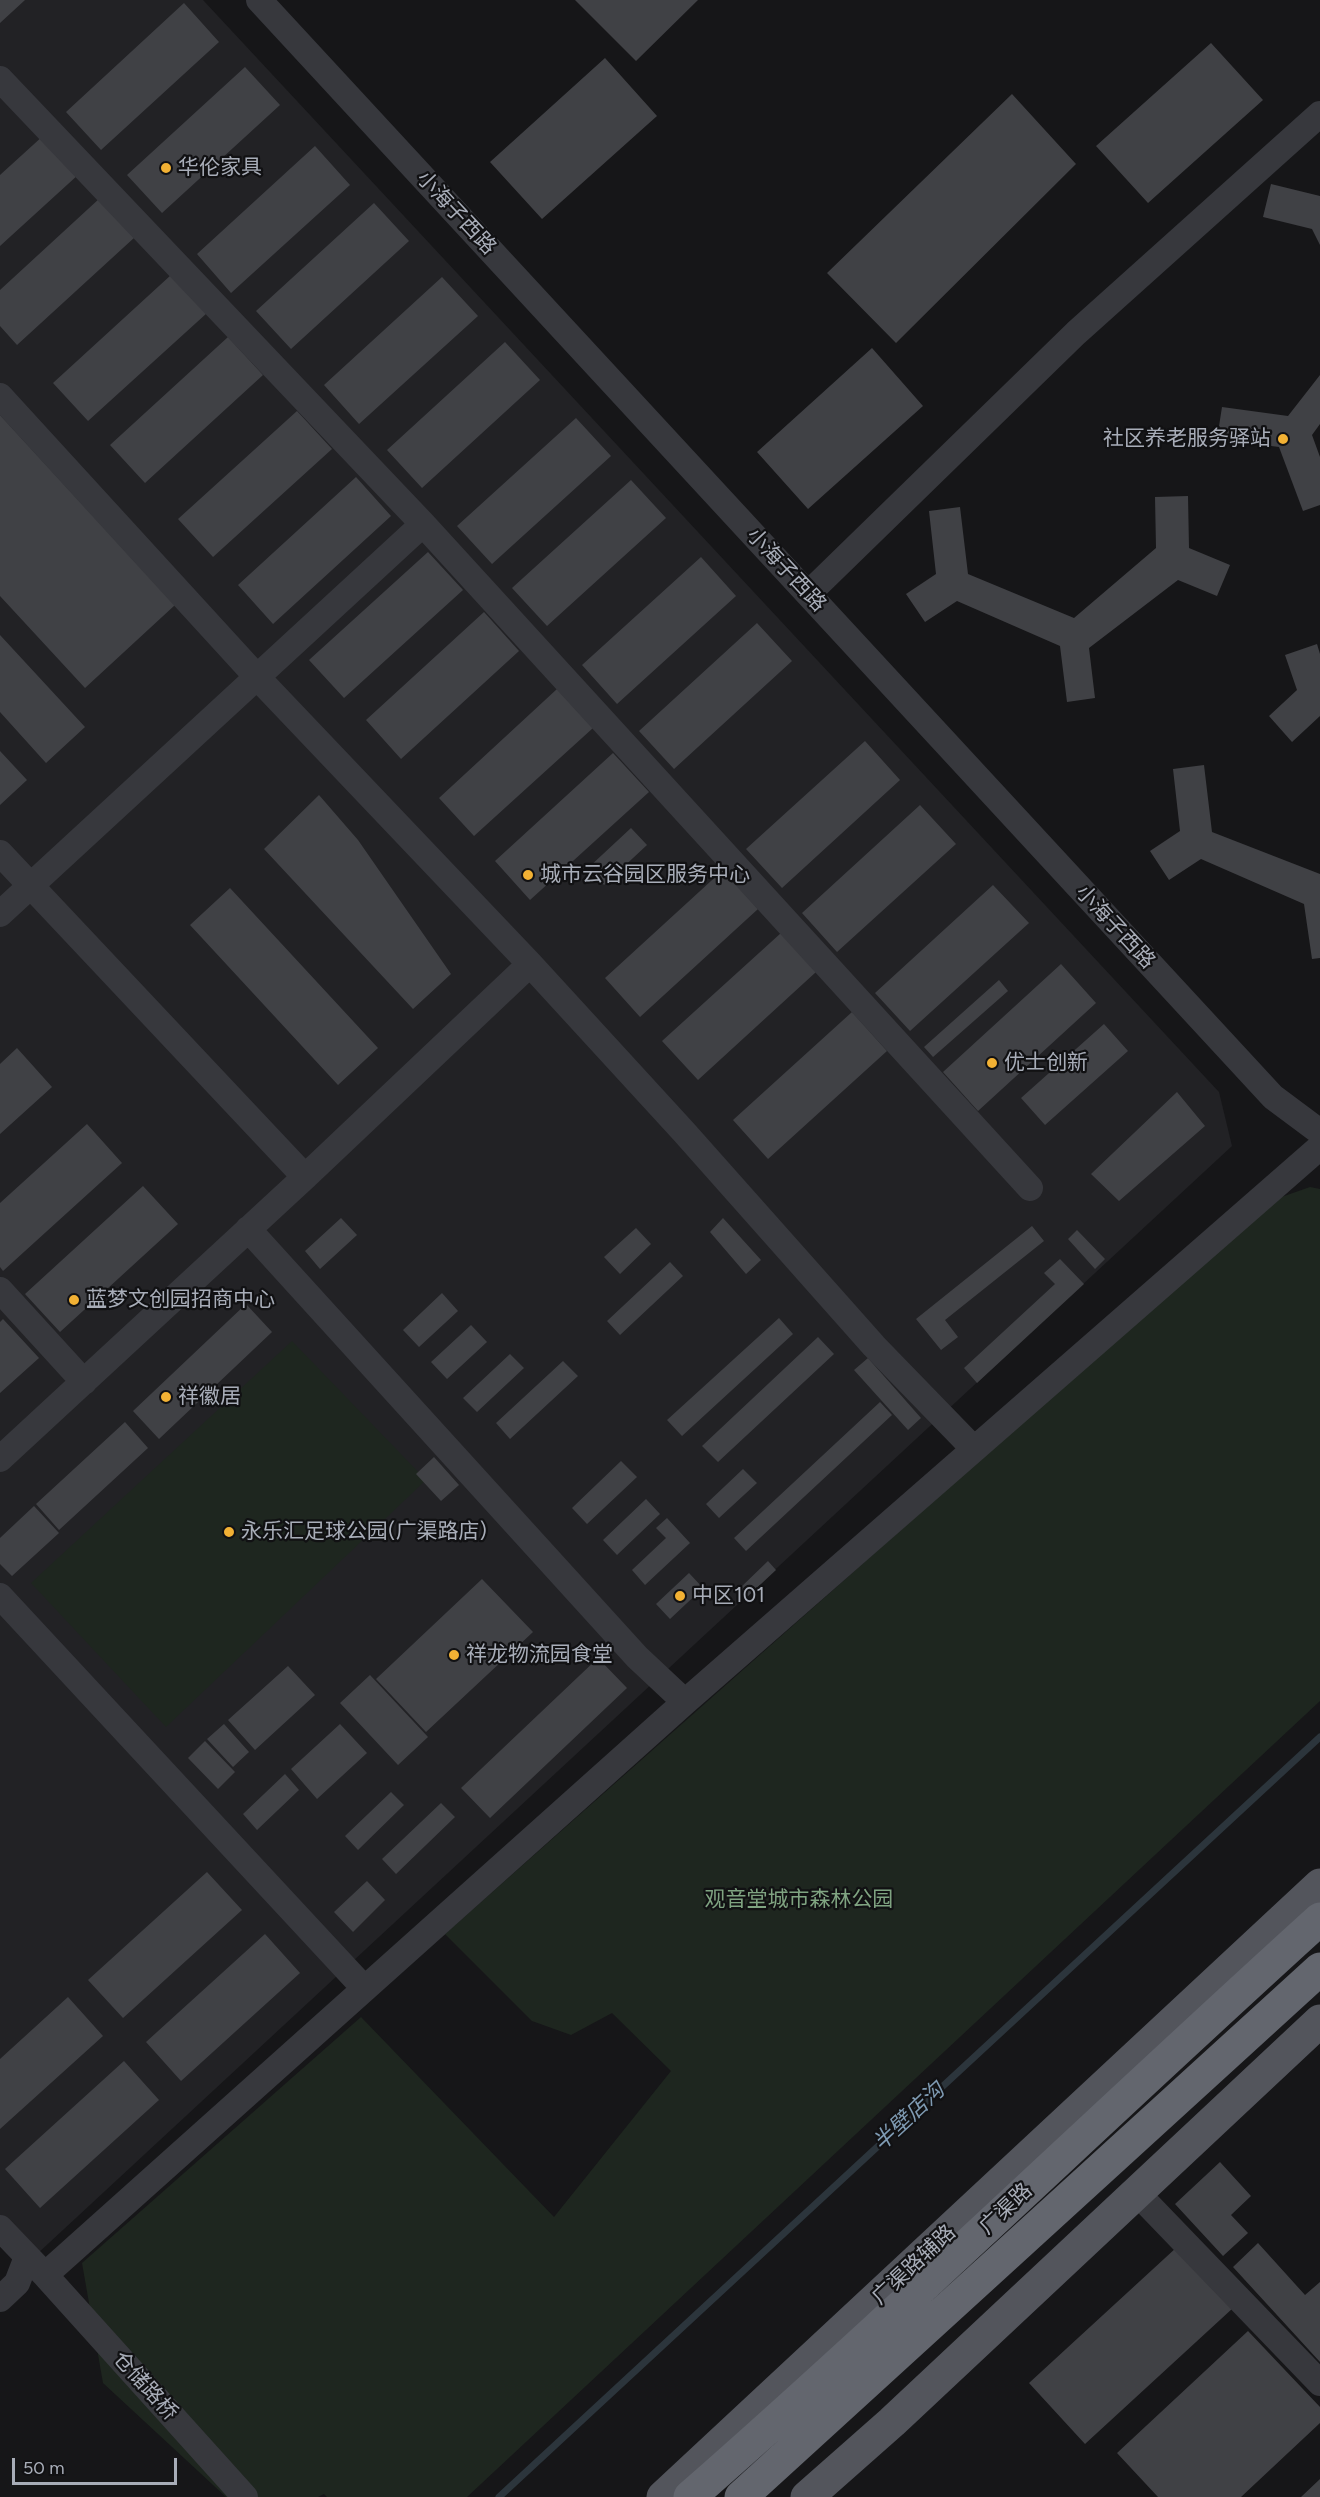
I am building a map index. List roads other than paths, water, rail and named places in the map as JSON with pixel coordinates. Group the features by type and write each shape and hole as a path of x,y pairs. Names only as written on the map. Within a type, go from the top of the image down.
{"highway":[{"name":"广渠路","path":"690,2497 844,2362 1135,2087 1320,1919"},
{"name":"广渠路","path":"741,2497 1320,1969"}],"main road":[{"name":"广渠路辅路","path":"663,2497 1320,1885"},
{"path":"807,2497 892,2422 1320,2021"}],"street":[{"name":"小海子西路","path":"259,0 1273,1097 1320,1132"},
{"path":"1,83 423,524 1030,1188"},
{"path":"808,594 1076,333 1320,114"},
{"path":"0,396 257,677 530,964 684,1132 874,1346 974,1449"},
{"path":"0,914 423,524"},
{"path":"0,853 305,1177"},
{"path":"0,1460 530,964"},
{"path":"45,2275 685,1702 1320,1146"},
{"path":"248,1229 637,1657 685,1702"},
{"path":"0,1290 84,1382"},
{"path":"0,1596 364,1988"},
{"path":"1137,2193 1320,2383"},
{"name":"仓储路桥","path":"0,2228 245,2497"},
{"path":"0,2299 17,2283 27,2257"}],"waterway":[{"name":"半壁店沟","path":"499,2497 1320,1737"}],"place":[{"name":"华伦家具","path":"166,168"},
{"name":"社区养老服务驿站","path":"1283,439"},
{"name":"城市云谷园区服务中心","path":"528,875"},
{"name":"优士创新","path":"992,1063"},
{"name":"蓝梦文创园招商中心","path":"74,1300"},
{"name":"祥徽居","path":"166,1397"},
{"name":"永乐汇足球公园(广渠路店)","path":"229,1532"},
{"name":"中区101","path":"680,1596"},
{"name":"祥龙物流园食堂","path":"454,1655"}],"park label":[{"name":"观音堂城市森林公园","path":"799,1900"}]}
